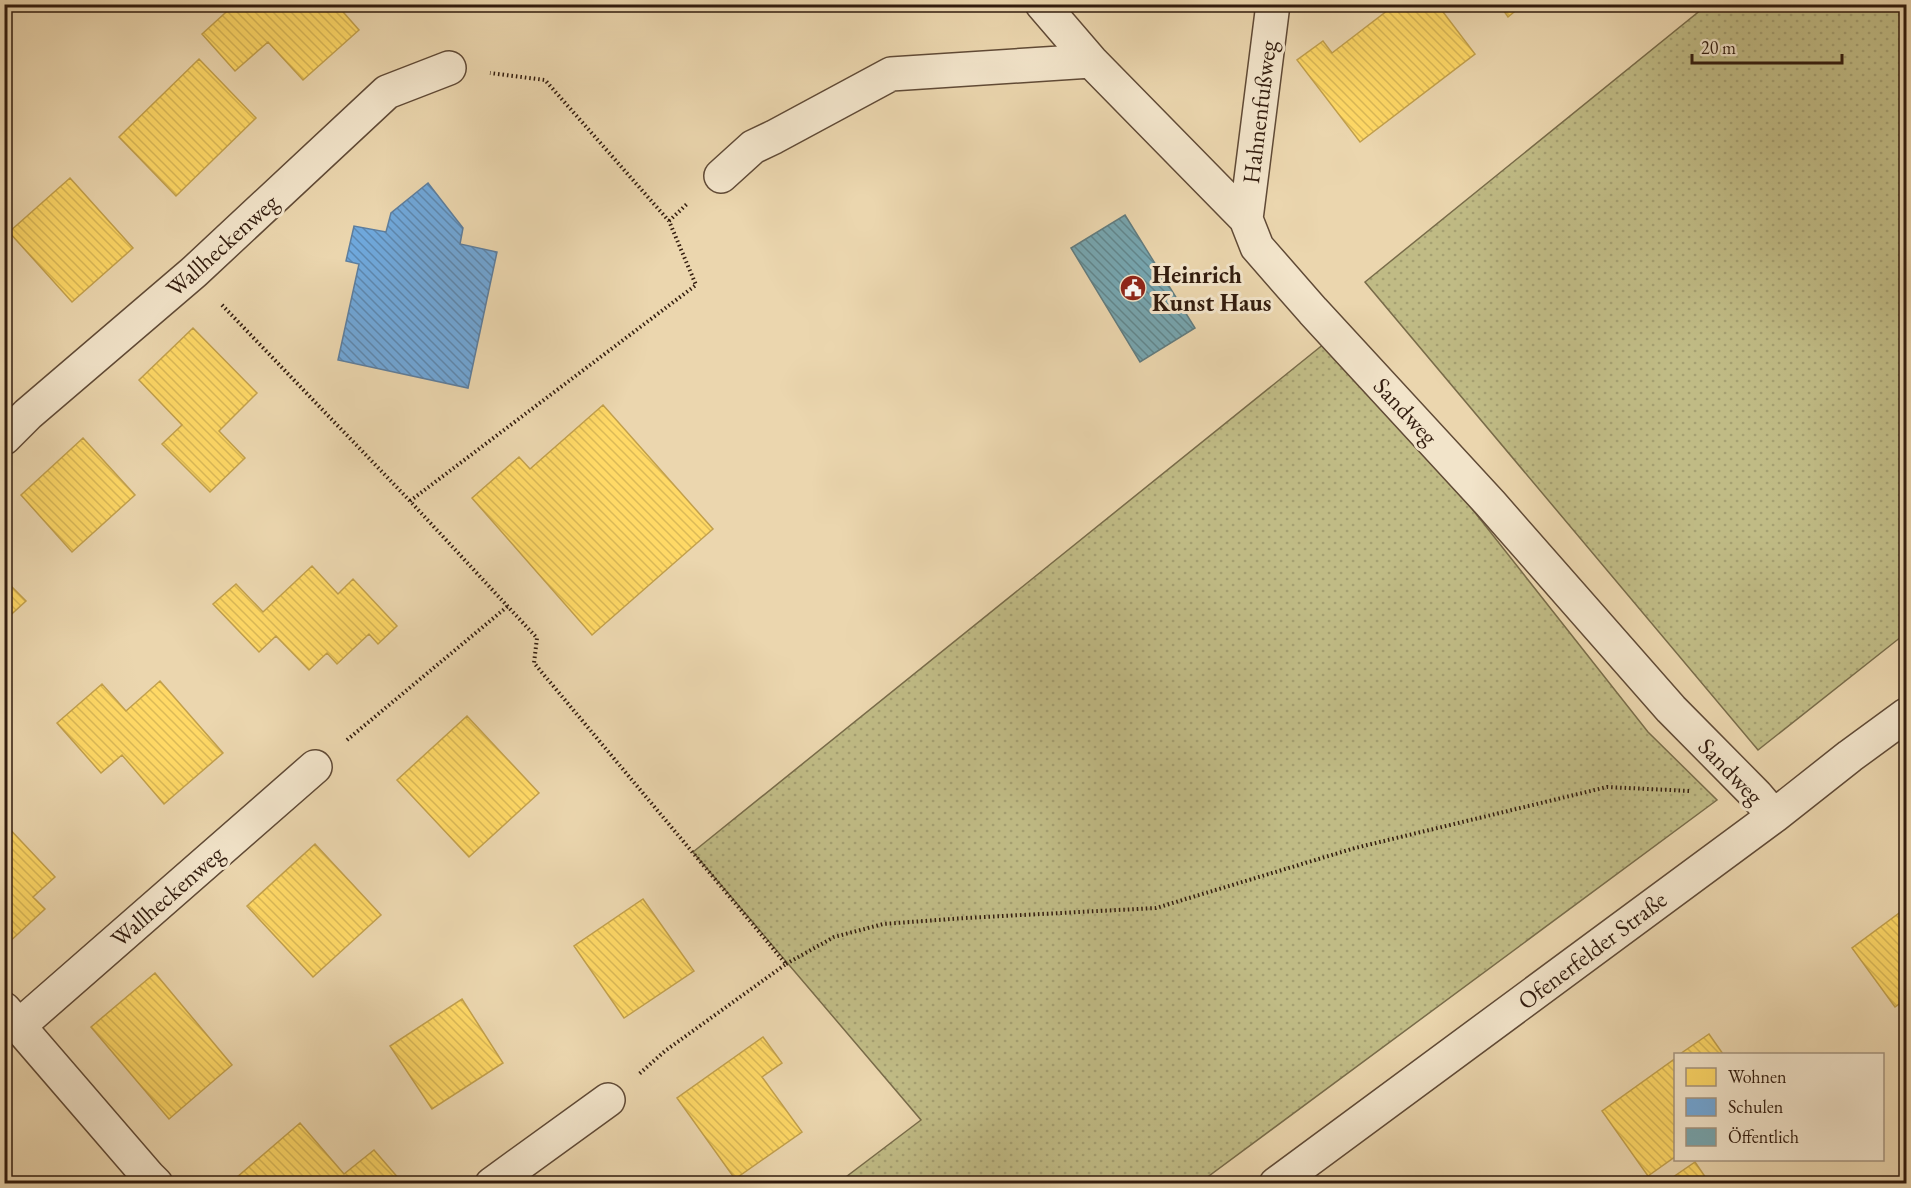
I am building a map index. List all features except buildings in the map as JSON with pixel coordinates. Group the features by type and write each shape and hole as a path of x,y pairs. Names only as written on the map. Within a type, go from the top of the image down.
{"street":[{"name":"Sandweg","path":"1042,4 1091,60 1245,219 1257,247 1306,303 1474,485 1671,709 1765,805"},
{"name":"Hahnenfußweg","path":"1245,219 1274,4"},
{"path":"721,176 753,147 891,74 1091,60"},
{"name":"Wallheckenweg","path":"4,438 28,414 194,272 387,92 449,68"},
{"name":"Ofenerfelder Straße","path":"1276,1184 1765,805 1906,714"},
{"name":"Wallheckenweg","path":"156,1184 12,1017 315,767"},
{"path":"492,1184 608,1100"}],"path":[{"path":"410,501 696,285 669,221 545,80 449,68"},
{"path":"194,272 215,298 410,501 537,638 534,663 786,964"},
{"path":"315,767 508,606"},
{"path":"608,1100 665,1051 786,964 834,937 883,924 1156,908 1355,848 1607,787 1765,805"}],"shaded area":[{"path":"1707,5 1906,5 1906,633 1758,750 1365,282"},
{"path":"1335,335 1648,732 1717,800 1198,1184 838,1183 921,1120 693,852"}],"place":[{"name":"Heinrich Kunst Haus","path":"1133,288"}]}
